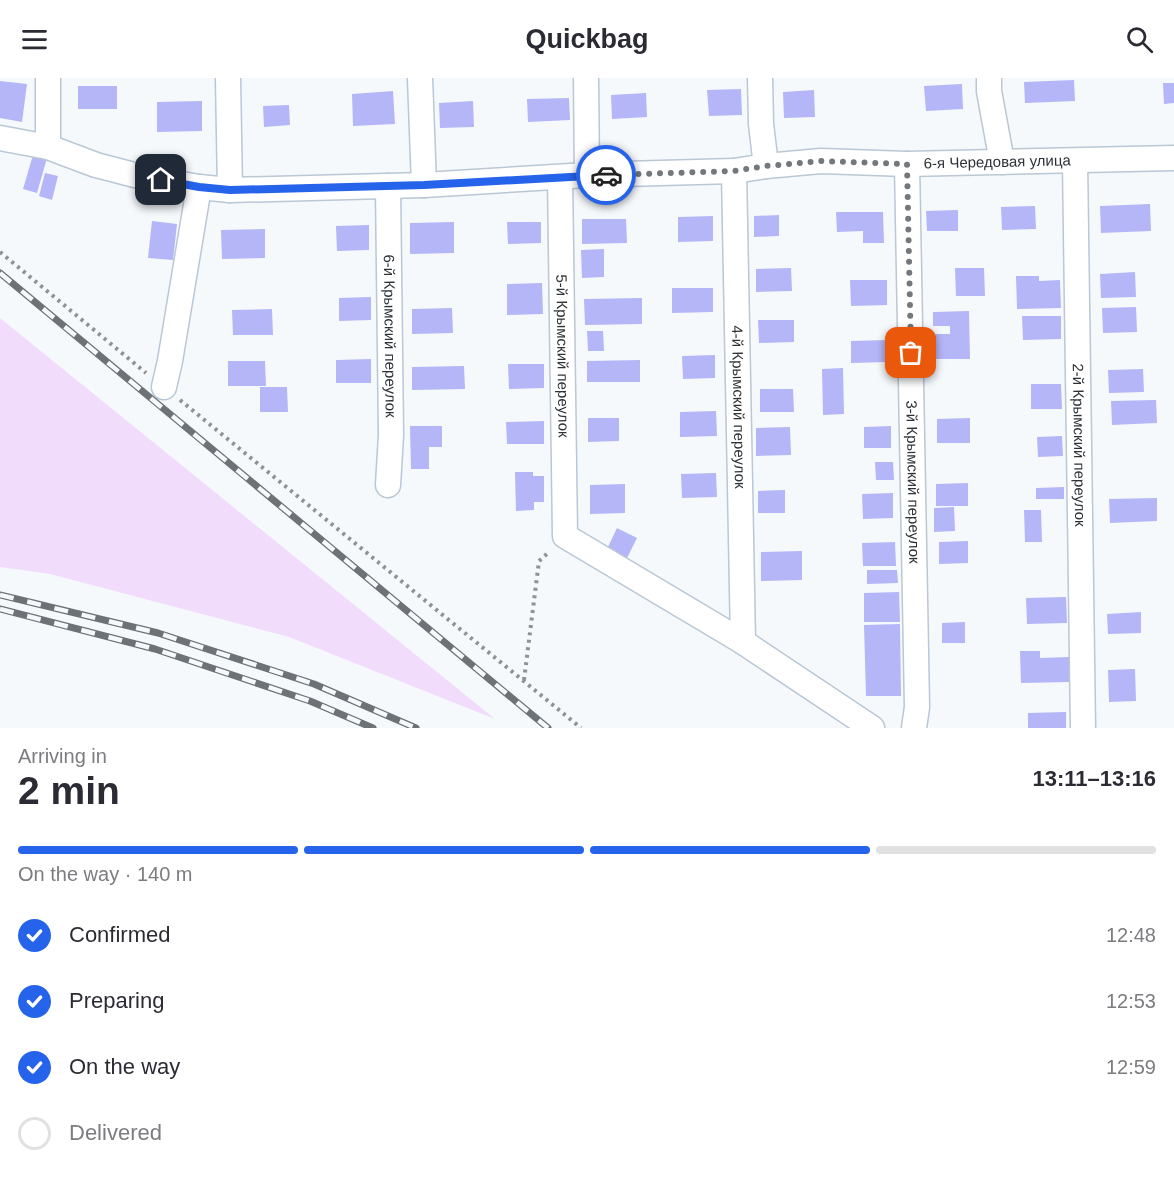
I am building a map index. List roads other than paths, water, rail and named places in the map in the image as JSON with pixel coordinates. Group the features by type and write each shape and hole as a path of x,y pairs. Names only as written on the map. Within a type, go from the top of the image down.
{"street":[{"path":"48,78 48,147"},
{"path":"228,78 230,190"},
{"path":"420,78 424,185"},
{"path":"586,78 587,175"},
{"path":"760,78 761,124 766,166"},
{"path":"989,78 989,91 1002,162"},
{"name":"6-я Чередовая улица","path":"0,138 48,147 96,165 142,177 230,190 424,185 587,175 734,171 821,161 907,164 1174,158"},
{"name":"2-й Крымский переулок","path":"1076,160 1083,728"},
{"name":"3-й Крымский переулок","path":"907,164 917,707 914,728"},
{"name":"4-й Крымский переулок","path":"734,171 742,642"},
{"name":"5-й Крымский переулок","path":"560,178 566,536 742,642"},
{"name":"6-й Крымский переулок","path":"388,186 391,435 388,485"},
{"path":"164,387 199,187"},
{"path":"742,642 872,728"}],"railway":[{"path":"0,273 548,728"},
{"path":"0,595 158,633 314,684 416,728"},
{"path":"0,609 155,649 310,701 373,728"}]}
